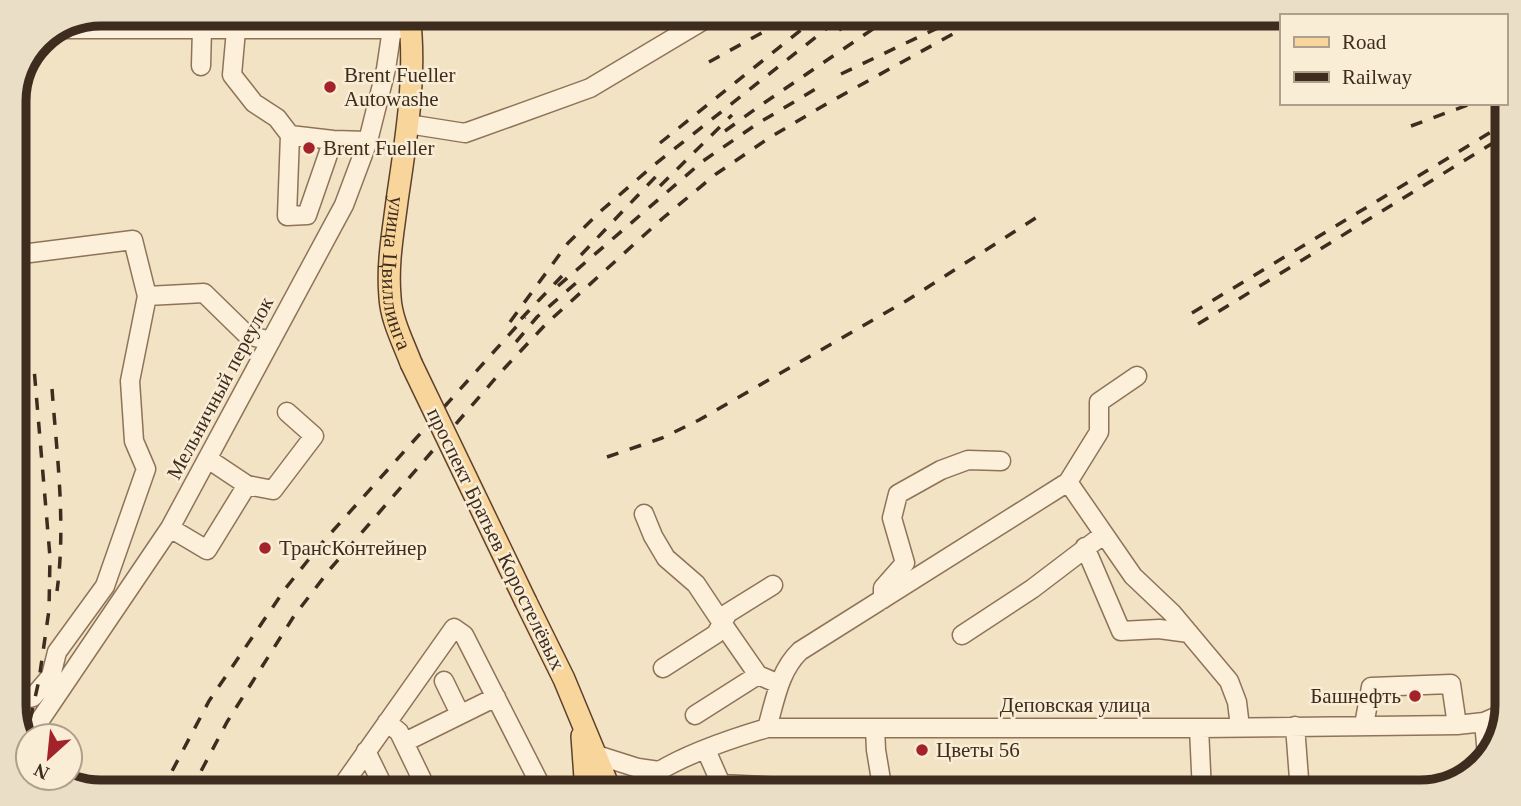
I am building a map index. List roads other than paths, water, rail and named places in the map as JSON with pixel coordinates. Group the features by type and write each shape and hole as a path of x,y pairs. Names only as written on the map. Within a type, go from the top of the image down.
{"main road":[{"name":"улица Цвиллинга","path":"404,26 408,124 389,260 390,300 411,363"},
{"name":"проспект Братьев Коростелёвых","path":"411,363 564,679 606,780"},
{"name":"проспект Братьев Коростелёвых","path":"580,717 585,780"}],"street":[{"path":"83,29 236,30 348,26"},
{"name":"Мельничный переулок","path":"39,722 170,528 351,192 368,141 386,69 403,26"},
{"path":"408,124 465,133 590,88 694,26"},
{"path":"201,66 202,30"},
{"path":"236,30 232,75 254,103 277,118 290,135 287,216 307,215 333,140"},
{"path":"290,135 368,141"},
{"path":"26,254 134,240 147,296 130,381 134,441 146,470 105,586 57,652 51,676 33,697 26,699"},
{"path":"147,296 204,293 247,335 271,341"},
{"path":"767,728 779,684 789,661 800,651 1068,482 1100,432 1099,402 1137,376"},
{"path":"208,459 247,485 273,491 314,436 287,412"},
{"path":"883,599 883,588 905,564 892,518 898,495 941,470 968,460 1001,461"},
{"path":"1068,482 1133,576 1172,613 1229,681 1237,702 1240,727"},
{"path":"170,528 207,550 247,485"},
{"path":"644,514 666,558 696,584 758,675 779,684"},
{"path":"962,635 1032,589 1103,535"},
{"path":"1085,547 1121,631 1159,629 1189,633"},
{"path":"663,668 716,634 728,613 773,585"},
{"path":"350,780 366,751 454,628 464,635 538,780"},
{"path":"695,715 758,675"},
{"path":"444,681 460,714"},
{"path":"1364,726 1371,687 1451,684 1457,724"},
{"path":"405,742 496,697"},
{"name":"Деповская улица","path":"648,780 659,771 706,750 767,728 1364,726 1457,724 1491,719"},
{"path":"387,722 399,732 422,780"},
{"path":"1295,726 1299,780"},
{"path":"875,728 881,780"},
{"path":"1199,728 1201,780"},
{"path":"706,750 719,780"},
{"path":"366,751 380,780"},
{"path":"597,755 638,768 659,771"}],"railway":[{"path":"709,62 774,26"},
{"path":"660,143 806,26"},
{"path":"510,322 568,243 602,210 654,165 830,26"},
{"path":"839,30 845,26"},
{"path":"725,131 877,26"},
{"path":"841,74 942,26"},
{"path":"196,780 227,722 294,616 331,568 500,373 546,324 716,174 828,103 967,26"},
{"path":"558,286 703,161 757,124 819,87"},
{"path":"1411,126 1468,105"},
{"path":"660,186 732,115"},
{"path":"1192,313 1495,130"},
{"path":"1198,324 1495,142"},
{"path":"581,255 663,169"},
{"path":"607,457 662,438 699,420 906,301 1042,214"},
{"path":"521,319 562,276"},
{"path":"516,342 537,317 576,283"},
{"path":"167,780 209,701 285,589 321,544 525,317"},
{"path":"30,722 49,610 50,557 34,368"},
{"path":"52,389 61,515 57,591"}],"place":[{"name":"Brent Fueller Autowashe","path":"330,87"},
{"name":"Brent Fueller","path":"309,148"},
{"name":"ТрансКонтейнер","path":"265,548"},
{"name":"Башнефть","path":"1415,696"},
{"name":"Цветы 56","path":"922,750"}]}
